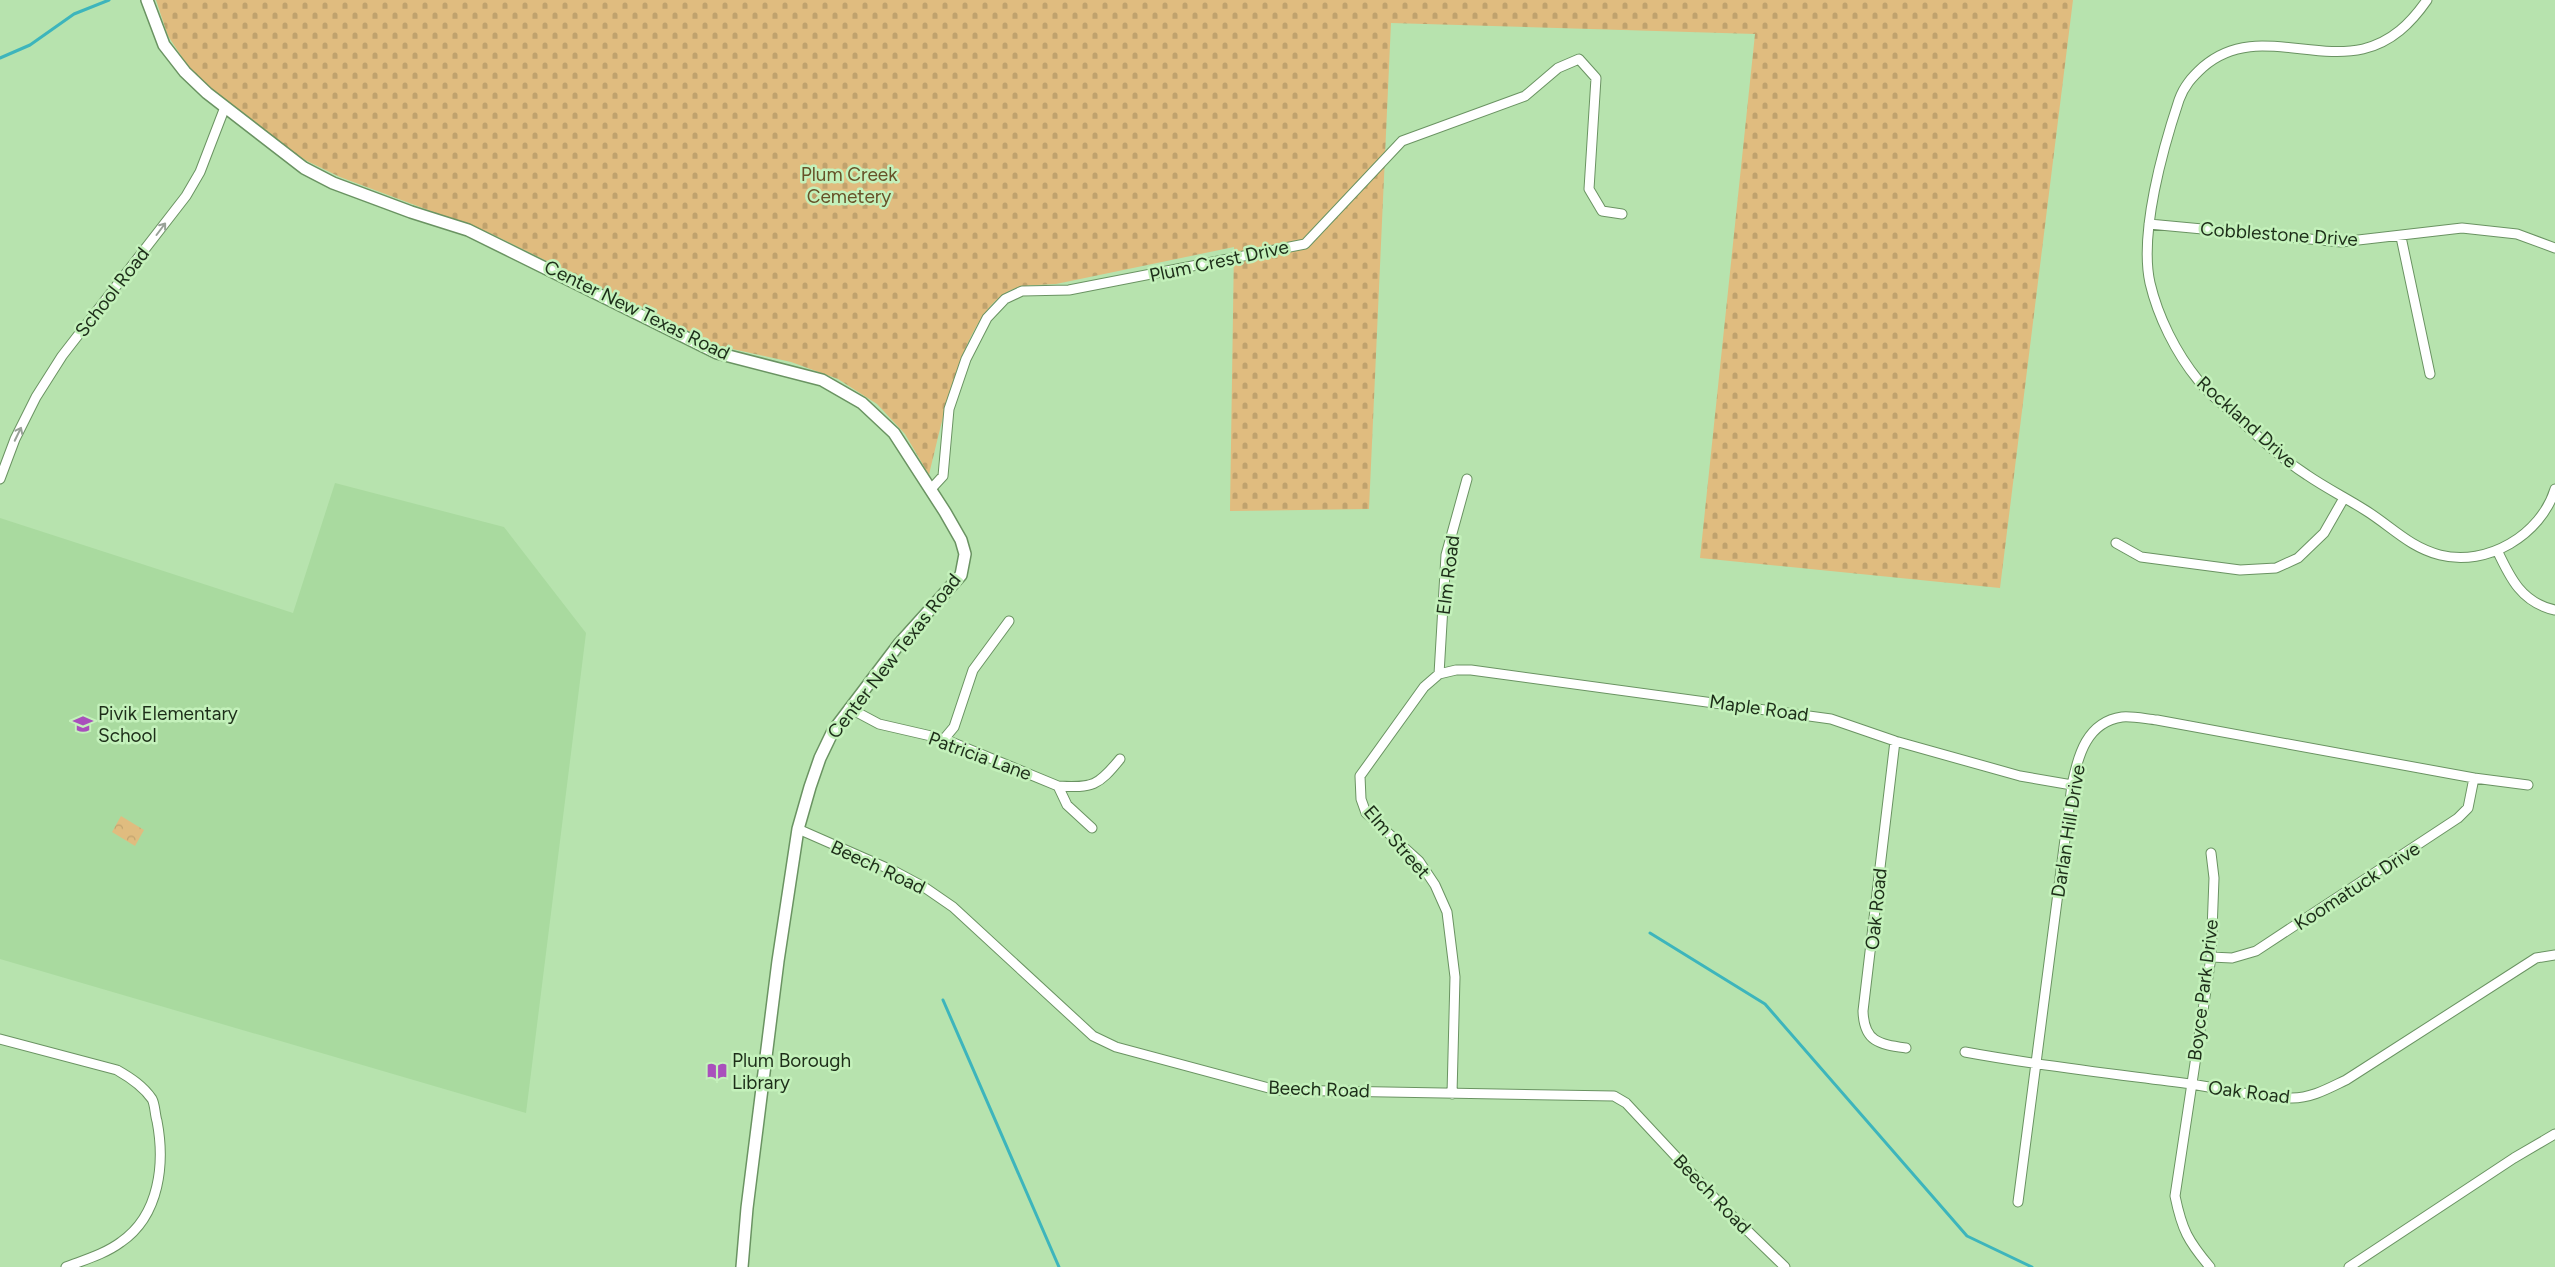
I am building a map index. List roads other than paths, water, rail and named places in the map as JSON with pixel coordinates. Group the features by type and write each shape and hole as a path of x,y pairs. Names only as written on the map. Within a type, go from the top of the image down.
{"street":[{"name":"Center New Texas Road","path":"147,0 164,46 173,59 204,91 304,168 333,183 468,230 717,353 822,380 862,404 894,433 931,489 961,540 965,554 961,575 899,644 833,731 820,758 798,830 747,1208 742,1267"},
{"name":"Rockland Drive","path":"2427,0 2412,22 2400,32 2366,48 2344,52 2264,44 2244,46 2227,52 2205,65 2186,84 2179,100 2154,192 2148,224 2150,281 2159,311 2175,345 2198,381 2250,429 2306,475 2367,512 2409,544 2441,555 2466,557 2498,550 2524,534 2539,518 2555,489"},
{"name":"Plum Crest Drive","path":"931,489 943,476 949,409 966,359 988,318 1005,299 1022,291 1069,290 1305,244 1402,141 1525,96 1558,68 1579,59 1596,78 1588,190 1602,211 1622,214"},
{"name":"School Road","path":"0,479 15,439 36,398 62,356 186,196 200,172 225,107"},
{"name":"Cobblestone Drive","path":"2148,224 2341,242 2401,237 2437,230 2462,228 2516,234 2555,248"},
{"path":"2401,237 2430,374"},
{"name":"Elm Road","path":"1439,674 1446,554 1467,479"},
{"path":"2116,543 2142,557 2240,570 2276,568 2298,558 2324,533 2344,498"},
{"path":"2498,550 2519,590 2538,604 2555,610"},
{"path":"944,739 954,727 973,670 1009,621"},
{"name":"Maple Road","path":"1439,674 1456,670 1471,670 1795,712 1831,719 1895,741 2020,776 2072,785"},
{"name":"Elm Street","path":"1439,674 1424,686 1360,776 1361,799 1366,813 1419,861 1435,885 1447,912 1455,977 1452,1094"},
{"name":"Patricia Lane","path":"849,708 879,724 944,739 1058,786"},
{"name":"Darlan Hill Drive","path":"2018,1202 2072,785 2081,747 2101,725 2124,717 2157,720 2474,778 2528,785"},
{"name":"Oak Road","path":"1895,741 1863,1012 1864,1027 1868,1036 1881,1043 1906,1048"},
{"path":"1092,828 1067,804 1058,786 1093,786 1104,779 1120,759"},
{"name":"Koomatuck Drive","path":"2211,957 2232,958 2256,951 2433,837 2468,808 2474,778"},
{"name":"Beech Road","path":"798,830 896,872 946,902 1100,1041 1193,1069 1276,1090 1614,1096 1626,1103 1723,1207 1785,1267"},
{"name":"Boyce Park Drive","path":"2210,1267 2190,1243 2179,1216 2175,1196 2211,957 2214,878 2211,853"},
{"name":"Oak Road","path":"1966,1052 2036,1066 2192,1084 2259,1096 2294,1098 2315,1094 2346,1080 2536,958 2555,954"},
{"path":"0,1039 117,1070 135,1080 153,1100 160,1137 161,1167 157,1191 149,1208 136,1227 122,1242 90,1258 66,1267"},
{"path":"2349,1267 2514,1158 2555,1134"}],"waterway":[{"path":"0,58 30,45 74,14 109,0"},
{"path":"1650,933 1765,1004 1967,1236 2032,1267"},
{"path":"943,1000 1059,1267"}],"place":[{"name":"Pivik Elementary School","path":"83,724"},
{"name":"Plum Borough Library","path":"717,1071"}],"park label":[{"name":"Plum Creek Cemetery","path":"849,185"}]}
